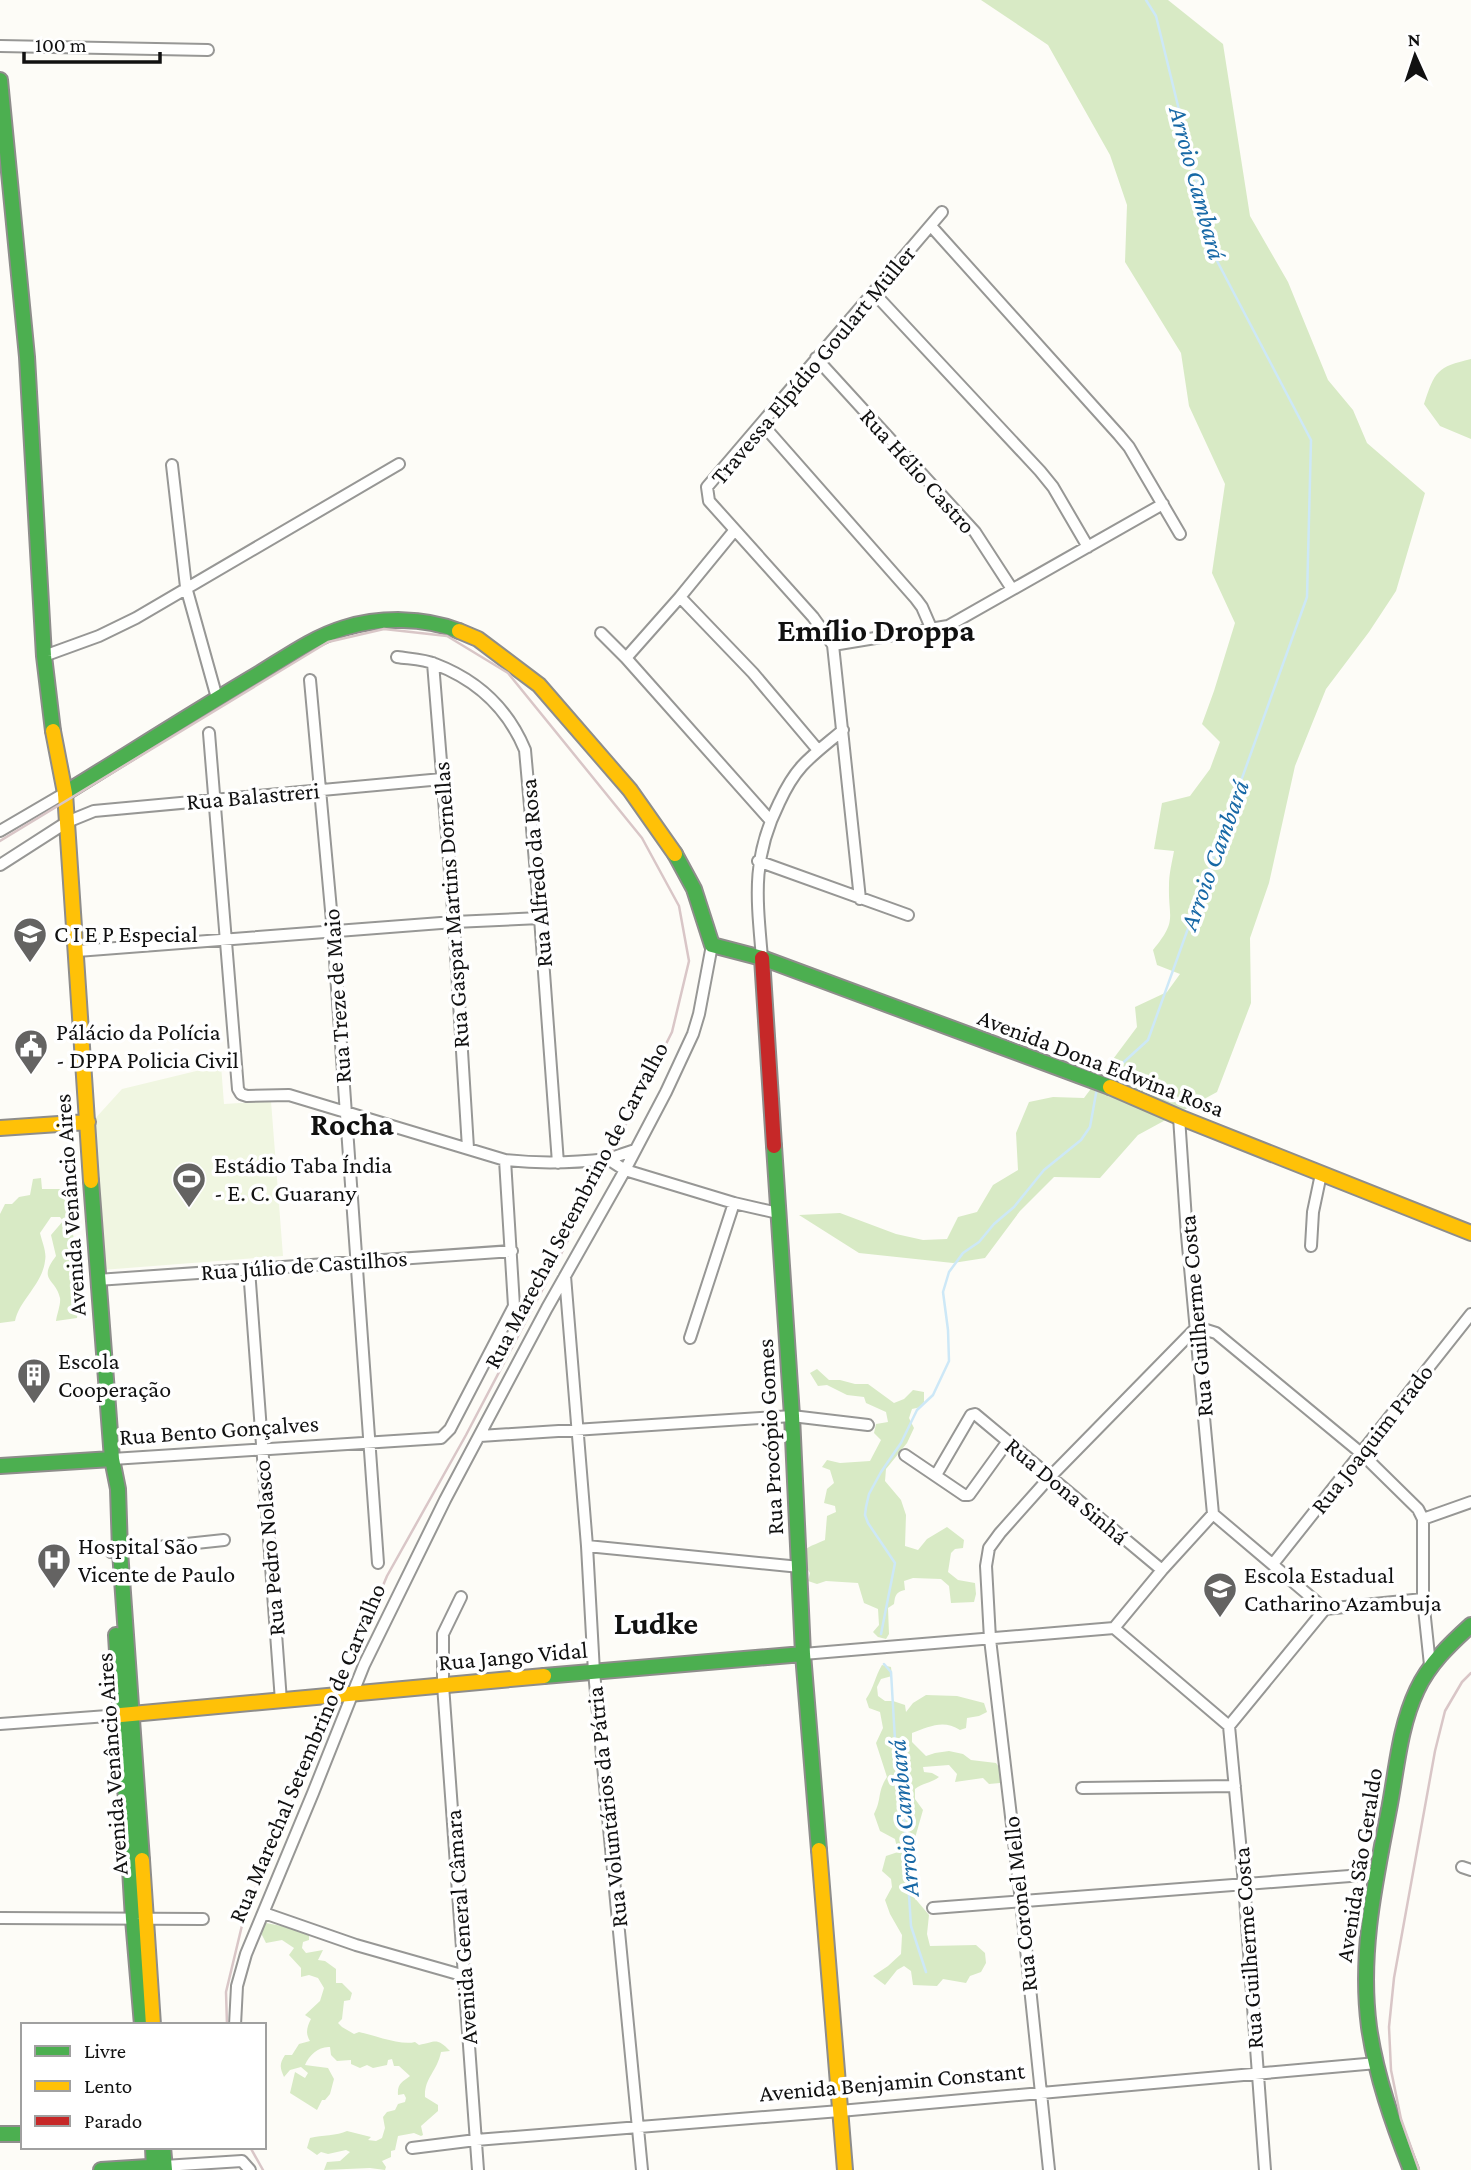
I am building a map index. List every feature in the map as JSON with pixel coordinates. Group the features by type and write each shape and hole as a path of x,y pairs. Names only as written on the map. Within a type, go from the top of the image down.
{"street":[{"path":"0,46 208,50"},
{"name":"Avenida Venâncio Aires","path":"0,80 27,357 44,656 50,716 65,793 77,951 97,1280 112,1460 109,1489 116,1551 139,1919 142,2023"},
{"name":"Travessa Elpídio Goulart Müller","path":"860,899 833,646 813,617 709,501 707,487 942,212"},
{"path":"931,226 1129,447 1180,534"},
{"path":"873,292 1040,471 1053,487 1088,547"},
{"name":"Rua Hélio Castro","path":"816,358 975,531 1012,590"},
{"path":"762,424 916,599 932,630"},
{"path":"44,656 136,618 399,464"},
{"path":"172,465 186,587 217,698"},
{"path":"833,646 932,630 961,621 1163,504"},
{"path":"626,658 734,531"},
{"path":"680,597 753,673 818,750"},
{"name":"Rua Marechal Setembrino de Carvalho","path":"0,831 321,637 343,628 380,620 409,620 454,629 478,639 538,685 630,790 680,862 694,889 712,945 693,1034 625,1170 565,1276 399,1590 364,1665 246,1954 237,1986 235,2023"},
{"path":"601,633 770,820"},
{"name":"Rua Alfredo da Rosa","path":"397,657 433,663 465,678 491,698 516,729 525,750 558,1163"},
{"name":"Rua Gaspar Martins Dornellas","path":"433,663 454,922 468,1148"},
{"name":"Rua Treze de Maio","path":"310,680 333,932 378,1563"},
{"name":"Rua Procópio Gomes","path":"843,730 818,750 788,784 770,820 758,861 757,897 792,1416 803,1654 845,2170"},
{"path":"209,733 238,1089 241,1094 289,1095 505,1160 535,1164 558,1163 608,1159 635,1150"},
{"name":"Rua Balastreri","path":"67,822 94,811 442,779"},
{"path":"0,865 67,822"},
{"path":"758,861 908,915"},
{"path":"77,951 454,922 540,919"},
{"name":"Avenida Dona Edwina Rosa","path":"712,945 762,958 1107,1086 1471,1233"},
{"name":"Rua Guilherme Costa","path":"1179,1117 1213,1514"},
{"path":"0,1128 88,1122"},
{"path":"608,1159 625,1170 734,1203 778,1213"},
{"path":"505,1160 512,1251"},
{"path":"1311,1246 1313,1212 1321,1174"},
{"path":"690,1338 734,1203"},
{"name":"Rua Júlio de Castilhos","path":"97,1280 512,1251"},
{"name":"Rua Bento Gonçalves","path":"0,1466 441,1438 450,1429 514,1306 512,1251"},
{"name":"Rua Pedro Nolasco","path":"248,1269 281,1701"},
{"name":"Rua Voluntários da Pátria","path":"565,1276 587,1546 594,1672 642,2170"},
{"name":"Rua Joaquim Prado","path":"1273,1564 1471,1314"},
{"path":"1197,1327 1216,1333 1361,1453 1418,1509 1423,1519 1423,1599 1430,1665"},
{"name":"Rua Coronel Mello","path":"1049,2170 990,1639 986,1566 989,1548 1049,1478 1197,1327"},
{"name":"Rua Dona Sinhá","path":"936,1475 971,1415 975,1414 1162,1570"},
{"path":"480,1436 792,1416 868,1425"},
{"path":"905,1455 964,1495 969,1495 1008,1441"},
{"path":"1423,1519 1471,1503"},
{"path":"1325,1609 1213,1514 1114,1628 1229,1726 1325,1609 1423,1599"},
{"path":"116,1551 224,1540"},
{"path":"587,1546 800,1567"},
{"name":"Avenida General Câmara","path":"461,1597 443,1634 443,1685 478,2170"},
{"name":"Avenida São Geraldo","path":"1411,2170 1400,2143 1377,2063 1367,2010 1366,1944 1376,1874 1404,1731 1413,1699 1430,1665 1471,1625"},
{"name":"Rua Jango Vidal","path":"0,1724 1114,1628"},
{"name":"Rua Guilherme Costa","path":"1229,1726 1244,1884 1265,2170"},
{"path":"1082,1788 1235,1786"},
{"path":"933,1908 1376,1874"},
{"path":"264,1913 356,1945 465,1976"},
{"path":"0,1918 203,1919"},
{"name":"Avenida Venâncio Aires","path":"139,1919 153,2023"},
{"name":"Avenida Benjamin Constant","path":"412,2148 476,2140 840,2111 1377,2063"},
{"path":"0,2134 21,2134"},
{"path":"154,2149 159,2168"},
{"path":"159,2168 163,2149"},
{"path":"102,2170 246,2165"}],"green space":[{"path":"981,0 1168,0 1223,44 1250,216 1288,282 1328,380 1353,410 1367,443 1425,493 1396,591 1326,689 1295,766 1269,883 1250,938 1251,1003 1217,1092 1138,1135 1100,1178 1054,1177 1020,1211 985,1258 953,1263 859,1253 799,1215 840,1213 896,1234 923,1240 947,1239 958,1217 977,1212 993,1185 1018,1170 1016,1133 1029,1102 1053,1097 1084,1098 1137,1027 1135,1007 1167,992 1180,974 1157,965 1153,950 1166,932 1170,919 1169,881 1174,851 1154,849 1162,803 1190,796 1210,769 1220,742 1202,724 1235,623 1212,573 1225,484 1189,406 1181,353 1125,262 1127,205 1110,155 1048,45"},
{"path":"1471,359 1471,439 1440,426 1424,404 1431,384 1439,372"},
{"name":"Estádio Taba Índia - E. C. Guarany","path":"221,1065 224,1104 271,1101 283,1256 102,1270 92,1122 122,1089"},
{"path":"41,1178 42,1189 63,1189 74,1194 71,1219 75,1269 81,1288 77,1318 56,1321 60,1298 49,1279 48,1270 56,1256 51,1235 63,1221 60,1217 51,1217 40,1233 45,1258 40,1277 21,1306 15,1321 0,1323 0,1214 5,1204 12,1204 19,1197 30,1195 33,1179"},
{"path":"817,1369 829,1380 868,1384 894,1403 904,1399 913,1390 924,1392 924,1402 921,1407 912,1409 909,1418 914,1428 907,1443 886,1469 885,1481 901,1500 906,1515 905,1546 918,1550 927,1539 947,1527 964,1540 963,1548 955,1549 951,1553 948,1572 958,1580 975,1583 974,1602 951,1603 949,1586 941,1579 913,1578 904,1581 905,1590 898,1593 894,1604 888,1608 889,1634 886,1639 873,1632 879,1625 878,1609 864,1603 858,1583 826,1581 817,1584 808,1581 810,1573 802,1554 807,1548 825,1540 827,1516 836,1512 835,1506 824,1503 827,1489 834,1483 830,1470 822,1467 827,1460 840,1463 870,1461 881,1440 874,1433 876,1424 888,1422 886,1412 866,1403 864,1397 847,1395 827,1385 818,1386 810,1373"},
{"path":"882,1665 891,1667 892,1676 881,1679 877,1687 878,1696 885,1701 905,1705 906,1712 913,1703 926,1695 957,1696 984,1703 987,1712 967,1718 966,1728 960,1730 942,1725 912,1733 912,1742 926,1756 949,1751 963,1754 971,1760 996,1763 1001,1770 1000,1783 989,1784 983,1778 955,1782 957,1774 949,1765 923,1767 924,1772 939,1777 915,1789 915,1799 923,1810 915,1838 917,1870 912,1882 913,1896 929,1915 927,1934 930,1946 976,1945 985,1953 986,1963 981,1972 970,1976 966,1983 943,1979 937,1986 913,1985 911,1971 904,1966 897,1970 885,1985 873,1976 901,1954 902,1935 885,1900 892,1887 891,1879 882,1871 886,1856 898,1852 895,1839 880,1831 874,1814 887,1777 876,1743 883,1728 880,1712 869,1708 866,1699"},
{"path":"266,1923 309,1934 309,1940 303,1942 302,1948 306,1953 323,1950 318,1960 325,1961 336,1969 336,1983 342,1983 352,1993 350,2000 344,2001 342,2019 338,2023 342,2027 354,2034 359,2032 402,2043 415,2042 419,2045 439,2042 450,2051 441,2052 425,2090 425,2097 438,2105 438,2111 421,2126 423,2135 414,2133 398,2136 391,2157 382,2161 385,2170 324,2170 327,2162 340,2161 350,2152 321,2152 317,2155 307,2148 310,2138 347,2131 371,2137 368,2140 376,2141 382,2138 385,2128 383,2117 387,2112 395,2110 398,2104 405,2102 404,2094 398,2095 398,2088 410,2076 399,2066 394,2066 392,2059 388,2060 387,2065 373,2068 367,2065 360,2068 351,2064 351,2060 337,2061 331,2055 330,2047 326,2047 315,2052 305,2065 328,2068 334,2079 330,2094 322,2100 317,2110 290,2093 295,2072 305,2078 308,2073 301,2067 290,2070 284,2077 282,2061 285,2055 292,2055 299,2044 310,2041 307,2030 311,2019 305,2015 320,2001 324,1988 318,1978 309,1975 301,1977 301,1968 289,1955 294,1948 282,1940 266,1943 260,1931"}],"waterway":[{"name":"Arroio Cambará","path":"1104,1080 1148,1040 1307,597 1311,440 1215,257 1156,16 1146,0"},
{"name":"Arroio Cambará","path":"881,1634 895,1563 868,1523 866,1507 869,1494 881,1472 901,1443 917,1410 933,1395 949,1361 943,1292 949,1272 963,1253 979,1242 994,1224 1014,1207 1044,1170 1081,1140 1090,1127 1097,1088"},
{"name":"Arroio Cambará","path":"884,1664 891,1672 895,1740 901,1770 911,1926 926,1972"}],"railway":[{"path":"0,841 328,642 384,629 447,636 508,673 642,838 679,906 689,961 672,1032 558,1260 466,1435 387,1576 245,1913 226,1992 227,2023"},
{"path":"1419,2170 1401,2119 1391,2070 1389,2027 1394,1978 1435,1751 1445,1711 1462,1682 1471,1673"},
{"path":"251,2149 263,2170"}],"traffic: fast":[{"path":"0,80 27,357 44,656 53,731"},
{"path":"65,793 290,654 333,632 358,624 387,620 431,623 459,631"},
{"path":"675,854 694,889 712,945 762,958 1110,1087"},
{"path":"774,1146 792,1416 803,1654 819,1850"},
{"path":"91,1181 112,1459 118,1489 142,1860"},
{"path":"0,1466 112,1459"},
{"path":"1411,2170 1386,2100 1369,2027 1366,1970 1371,1915 1400,1746 1411,1704 1434,1663 1471,1625"},
{"path":"116,1635 142,2023"},
{"path":"544,1676 803,1654"},
{"path":"0,2134 21,2134"},
{"path":"153,2149 154,2170"},
{"path":"163,2149 165,2170"},
{"path":"101,2170 164,2166"}],"traffic: slow":[{"path":"459,631 478,639 539,685 630,790 675,854"},
{"path":"53,731 65,793 91,1181"},
{"path":"1110,1087 1471,1233"},
{"path":"0,1128 88,1122"},
{"path":"121,1715 544,1676"},
{"path":"819,1850 845,2170"},
{"path":"142,1860 153,2023"}],"traffic: jam":[{"path":"762,958 774,1146"}],"place":[{"name":"C I E P Especial","path":"30,964"},
{"name":"Pálácio da Polícia - DPPA Policia Civil","path":"31,1076"},
{"name":"Estádio Taba Índia - E. C. Guarany","path":"189,1209"},
{"name":"Escola Cooperação","path":"34,1405"},
{"name":"Hospital São Vicente de Paulo","path":"54,1590"},
{"name":"Escola Estadual Catharino Azambuja","path":"1220,1619"}],"district":[{"name":"Emílio Droppa","path":"876,630"},
{"name":"Rocha","path":"352,1124"},
{"name":"Ludke","path":"656,1623"}]}
